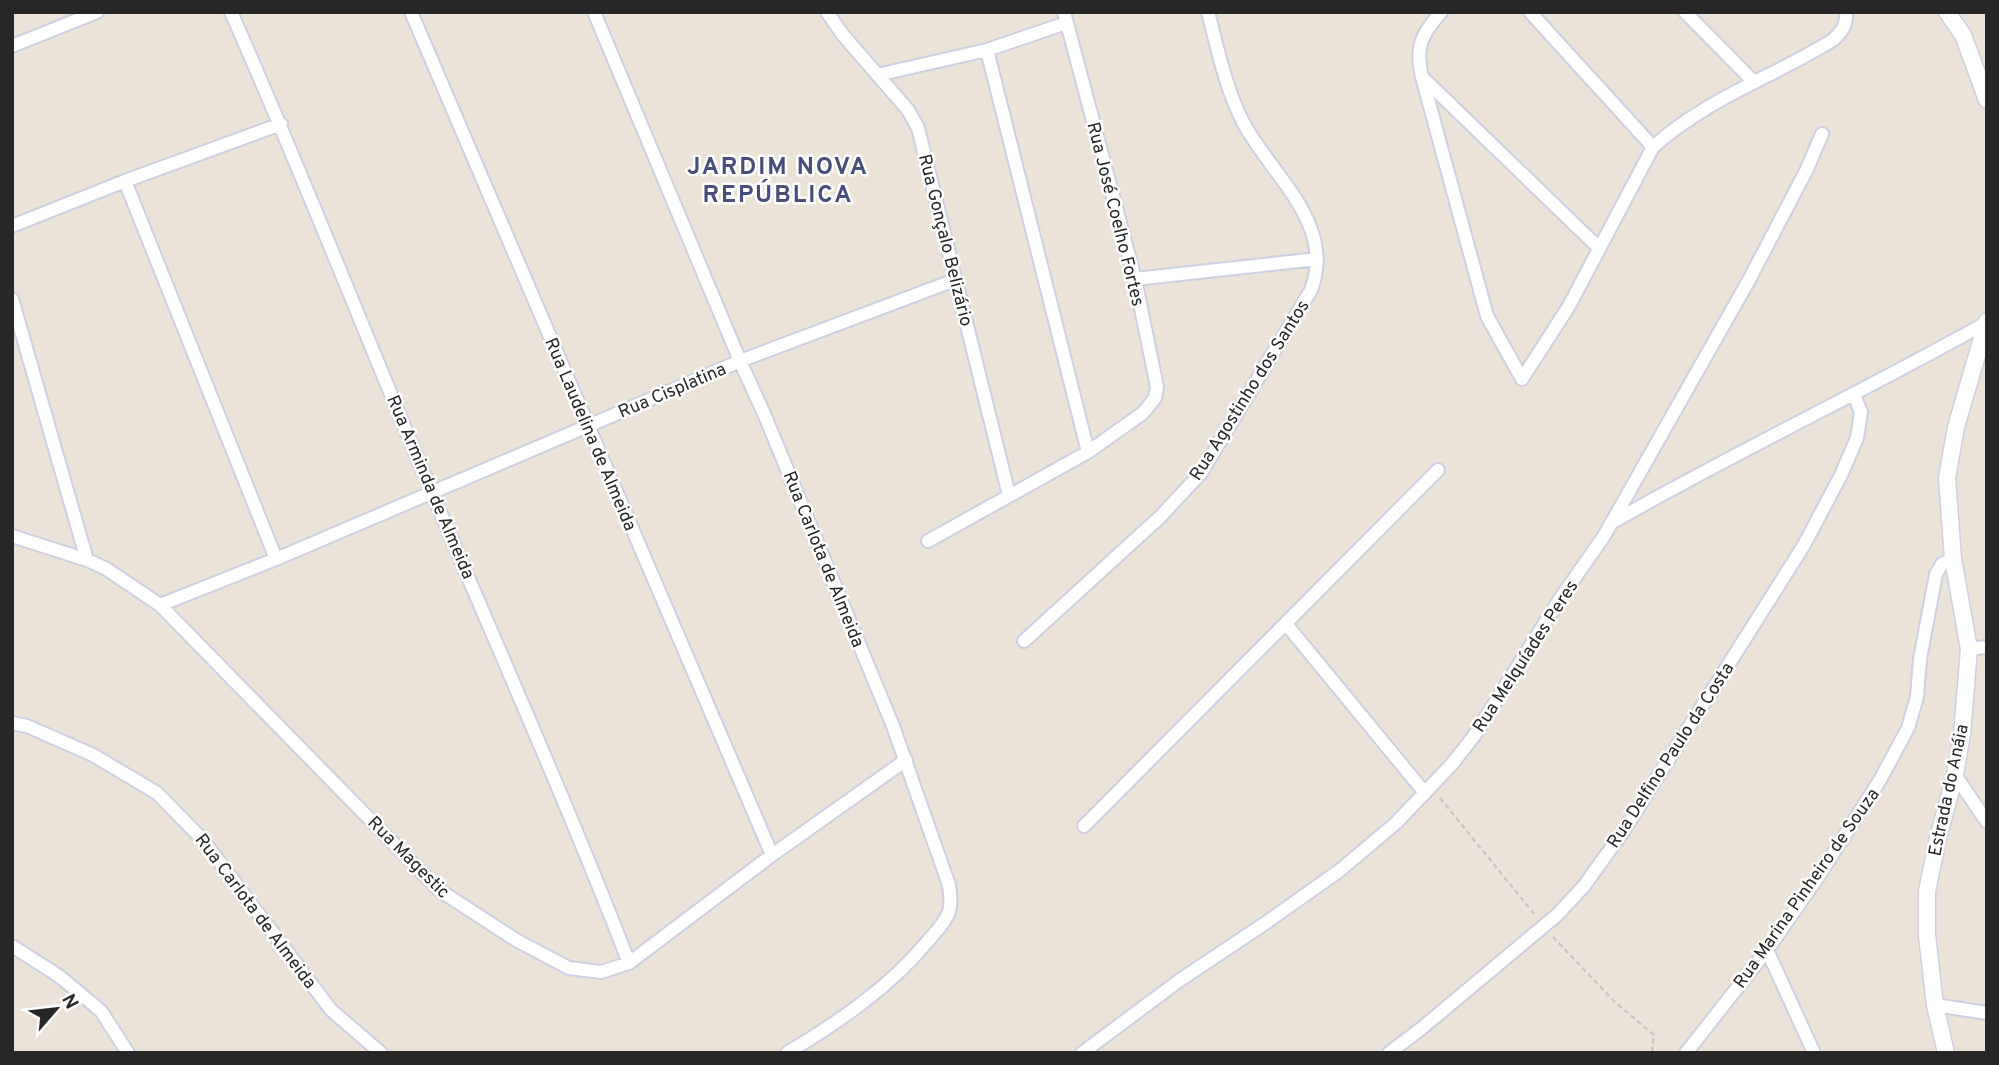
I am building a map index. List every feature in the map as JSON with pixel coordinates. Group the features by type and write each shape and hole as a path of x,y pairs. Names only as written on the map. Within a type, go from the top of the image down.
{"street":[{"path":"12,46 97,12"},
{"name":"Rua Arminda de Almeida","path":"232,12 281,124 432,492 583,844 629,963"},
{"name":"Rua Laudelina de Almeida","path":"411,12 772,855"},
{"name":"Rua Carlota de Almeida","path":"594,12 771,429 906,760 949,885 949,910 942,924 914,957 881,988 806,1048 787,1053"},
{"name":"Rua Gonçalo Belizário","path":"827,12 908,110 918,128 1009,495"},
{"name":"Rua Agostinho dos Santos","path":"1024,641 1160,517 1201,473 1311,290 1315,279 1317,259 1309,222 1297,199 1243,122 1221,63 1208,12"},
{"path":"1441,12 1420,41 1418,62 1487,316 1522,379 1569,306 1653,147 1686,119 1833,40 1847,23 1846,12"},
{"path":"1530,12 1653,147"},
{"path":"1685,12 1753,81"},
{"path":"1947,12 1963,34 1987,100"},
{"path":"877,75 987,50 1065,18"},
{"name":"Rua José Coelho Fortes","path":"1065,18 1135,279 1157,387 1155,398 1143,413 1088,452"},
{"path":"928,541 1088,452 987,50"},
{"path":"1422,77 1599,248"},
{"path":"12,226 281,124"},
{"name":"Rua Melquíades Peres","path":"1082,1053 1180,980 1339,871 1396,823 1474,736 1560,599 1611,524 1744,289 1806,171 1822,134"},
{"path":"125,181 276,559"},
{"path":"1135,279 1317,259"},
{"name":"Rua Cisplatina","path":"160,606 740,361 955,279"},
{"path":"12,299 87,560"},
{"path":"1611,524 1686,481 1854,395 1987,322"},
{"name":"Estrada do Anáia","path":"1946,1053 1935,1005 1927,935 1927,891 1955,775 1962,734 1969,649 1953,559 1947,478 1956,427 1981,357 1987,322"},
{"name":"Rua Delfino Paulo da Costa","path":"1389,1053 1557,915 1584,886 1631,818 1804,545 1857,438 1861,412 1854,395"},
{"path":"1084,826 1438,470"},
{"name":"Rua Magestic","path":"12,536 105,568 160,606 439,890 516,940 569,968 601,972 629,963 772,855 906,760"},
{"name":"Rua Marina Pinheiro de Souza","path":"1686,1053 1767,950 1880,780 1908,728 1917,697 1920,659 1936,574 1942,564 1953,559"},
{"path":"1286,624 1425,793"},
{"path":"1969,649 1987,647"},
{"name":"Rua Carlota de Almeida","path":"12,723 27,726 93,755 157,793 204,840 331,1010 381,1053"},
{"path":"1955,775 1987,822"},
{"path":"12,946 59,976 101,1011 128,1053"},
{"path":"1767,950 1814,1053"},
{"path":"1935,1005 1987,1013"}],"district":[{"name":"JARDIM NOVA REPÚBLICA","path":"778,180"}]}
